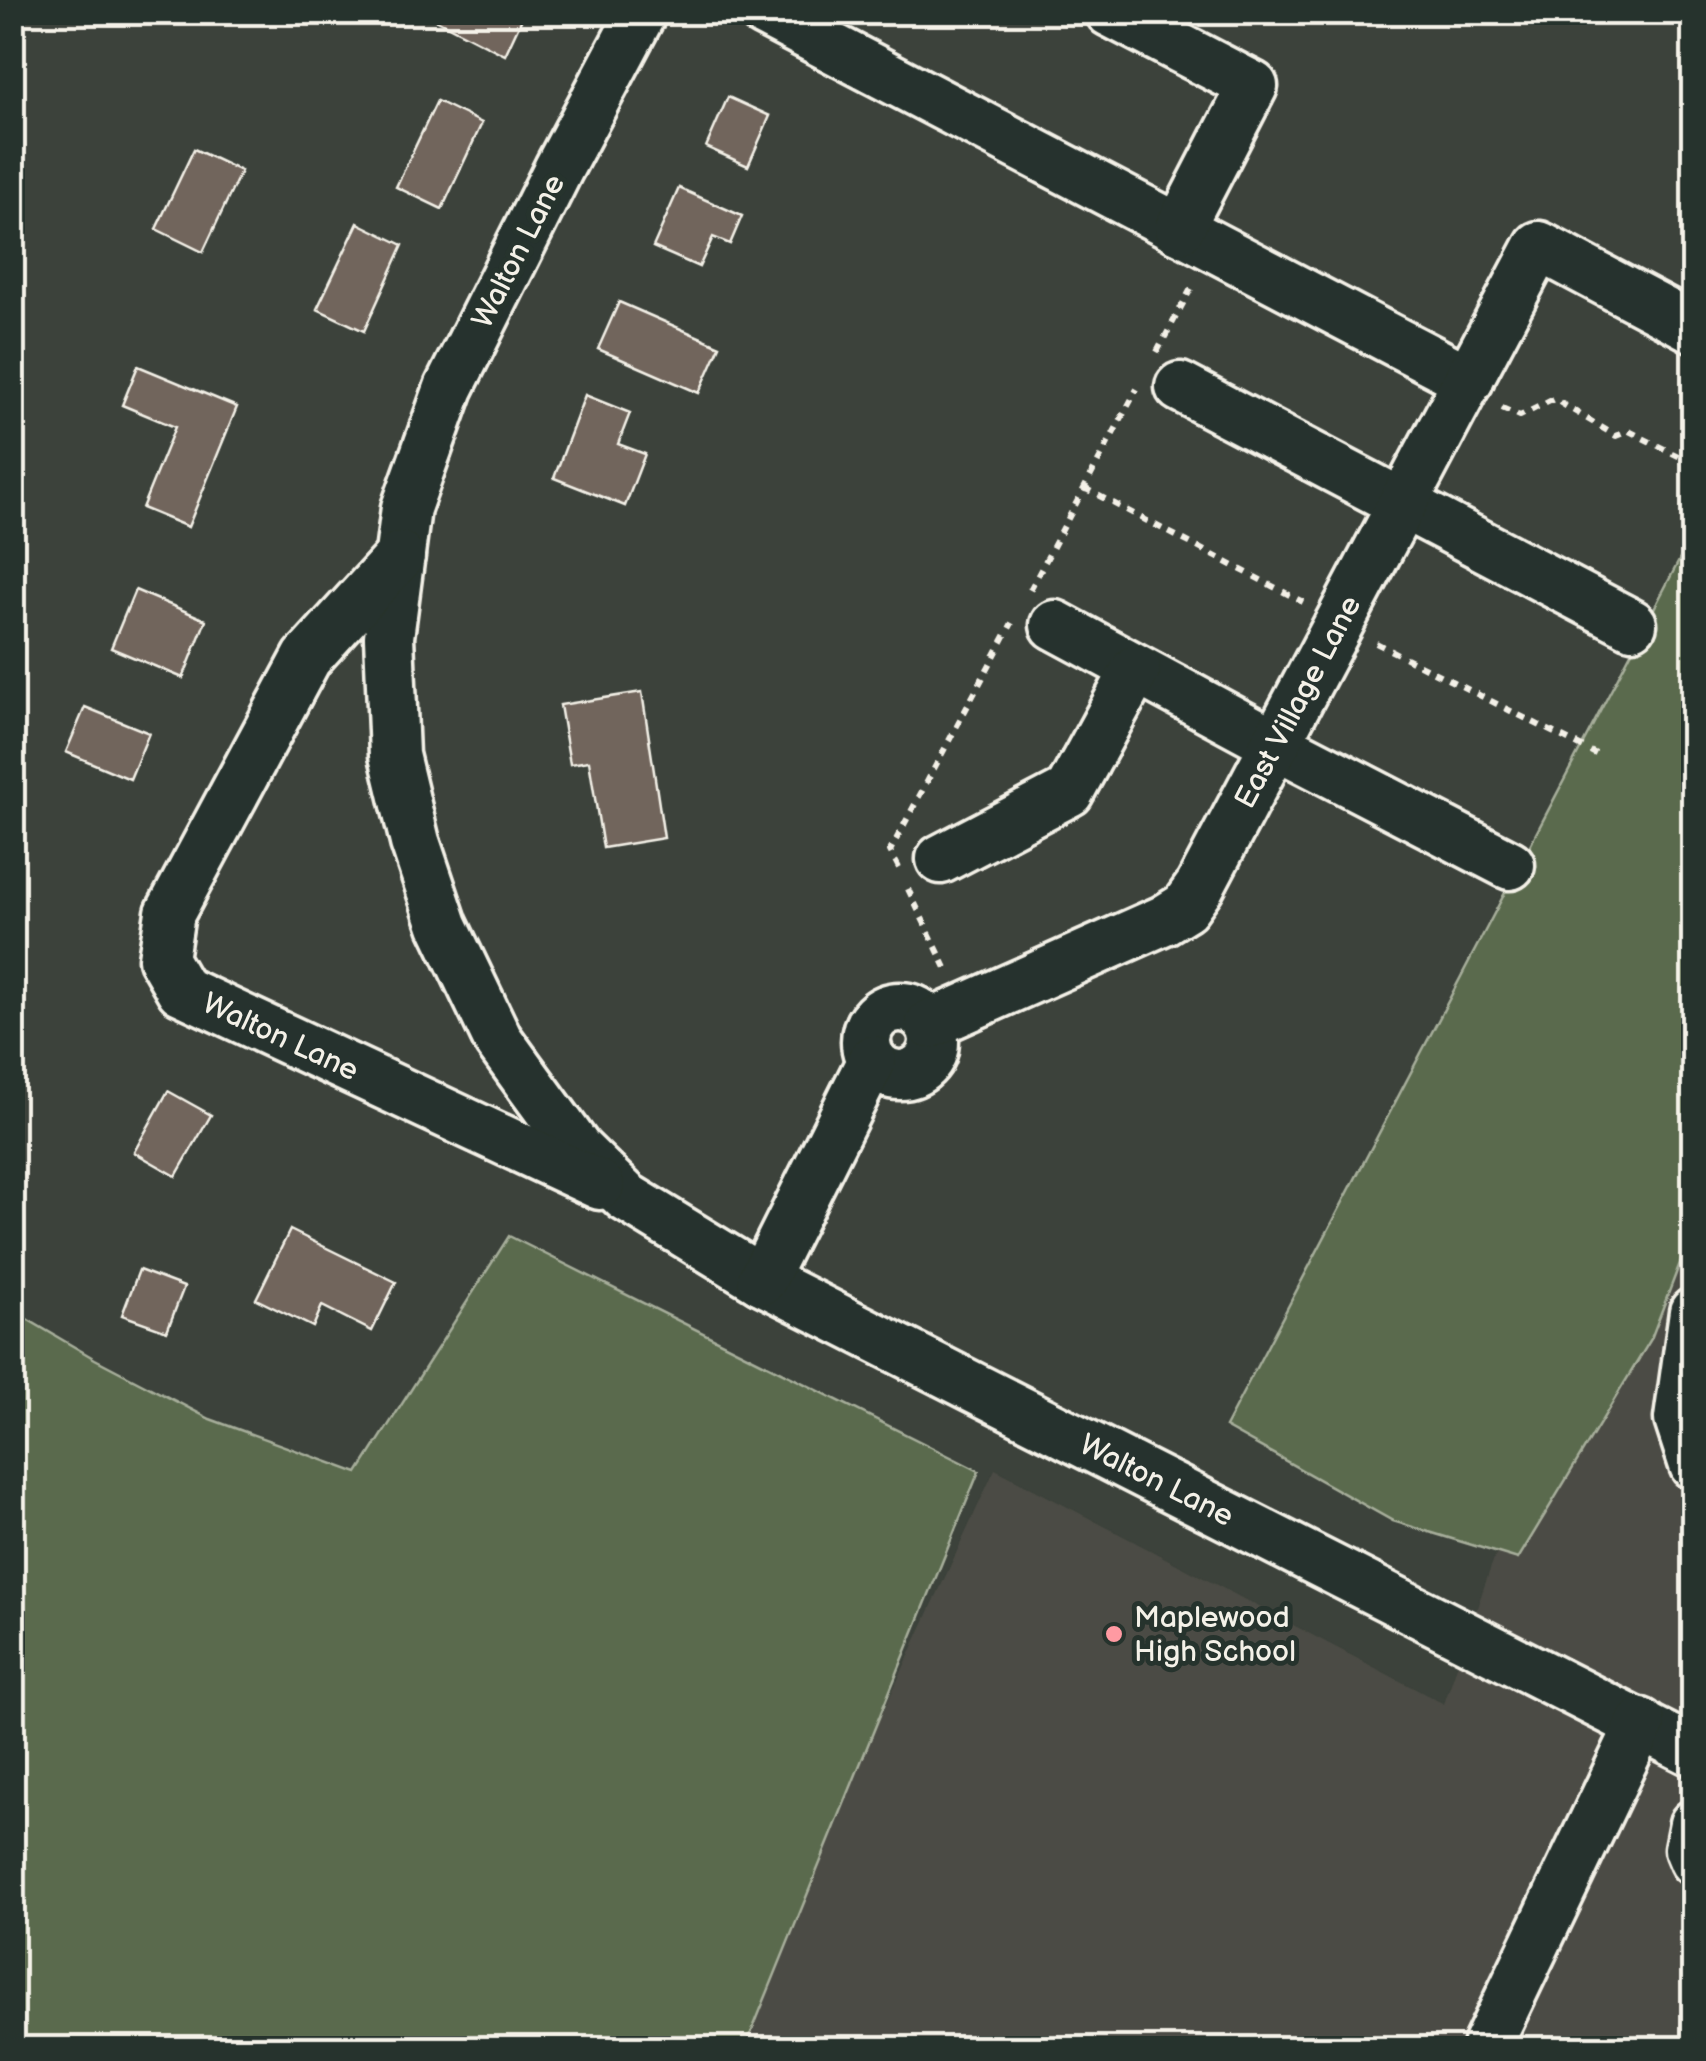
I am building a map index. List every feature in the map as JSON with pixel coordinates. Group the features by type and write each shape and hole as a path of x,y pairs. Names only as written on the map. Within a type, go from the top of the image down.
{"street":[{"name":"Walton Lane","path":"626,1197 578,1150 498,1040 443,925 415,842 394,755 389,637 406,508 449,388 642,12"},
{"path":"764,12 1486,394"},
{"path":"1110,12 1253,86 1180,229"},
{"name":"East Village Lane","path":"773,1286 881,1066 900,1074 922,1067 933,1047 930,1024 1164,920 1185,907 1200,886 1404,505 1486,394 1539,246 1694,328"},
{"path":"1156,380 1632,624"},
{"name":"Walton Lane","path":"400,556 308,658 170,912 164,959 181,990 626,1197 773,1286 1694,1752"},
{"path":"1034,609 1136,669 1510,865"},
{"path":"941,859 1068,792 1136,669"},
{"path":"1694,1312 1679,1419 1694,1465"},
{"path":"1488,2048 1641,1724"},
{"path":"1694,1824 1689,1849 1694,1861"}],"path":[{"path":"951,978 890,851 1034,609 1084,488 1156,380 1194,282"},
{"path":"1486,394 1520,416 1554,399 1616,436 1629,431 1694,464"},
{"path":"1084,488 1304,603"},
{"path":"1376,644 1596,754"}],"shaded area":[{"name":"Maplewood High School","path":"1693,1136 1693,2048 728,2048 995,1469 1444,1704 1492,1564"}],"green space":[{"path":"1693,534 1693,1229 1651,1339 1518,1559 1393,1521 1225,1427"},
{"path":"509,1236 979,1471 745,2048 13,2048 13,1311 210,1419 358,1473"}],"building":[{"path":"421,12 525,12 505,55"},
{"path":"728,97 770,116 748,166 706,147"},
{"path":"437,101 482,123 442,209 396,187"},
{"path":"194,149 241,171 203,252 156,229"},
{"path":"679,188 742,216 730,244 713,237 699,267 653,247"},
{"path":"358,223 403,245 364,331 317,309"},
{"path":"619,302 720,346 699,393 598,349"},
{"path":"138,366 237,407 188,527 142,508 175,427 122,405"},
{"path":"585,395 630,413 618,444 645,454 625,506 554,478"},
{"path":"135,590 206,620 183,678 111,648"},
{"path":"642,692 664,838 603,848 589,761 570,764 560,705"},
{"path":"85,707 149,733 130,779 66,752"},
{"path":"168,1091 211,1115 176,1176 134,1152"},
{"path":"290,1230 396,1282 372,1331 322,1306 313,1327 256,1299"},
{"path":"139,1270 184,1287 167,1331 122,1315"}],"place":[{"name":"Maplewood High School","path":"1114,1634"}]}
